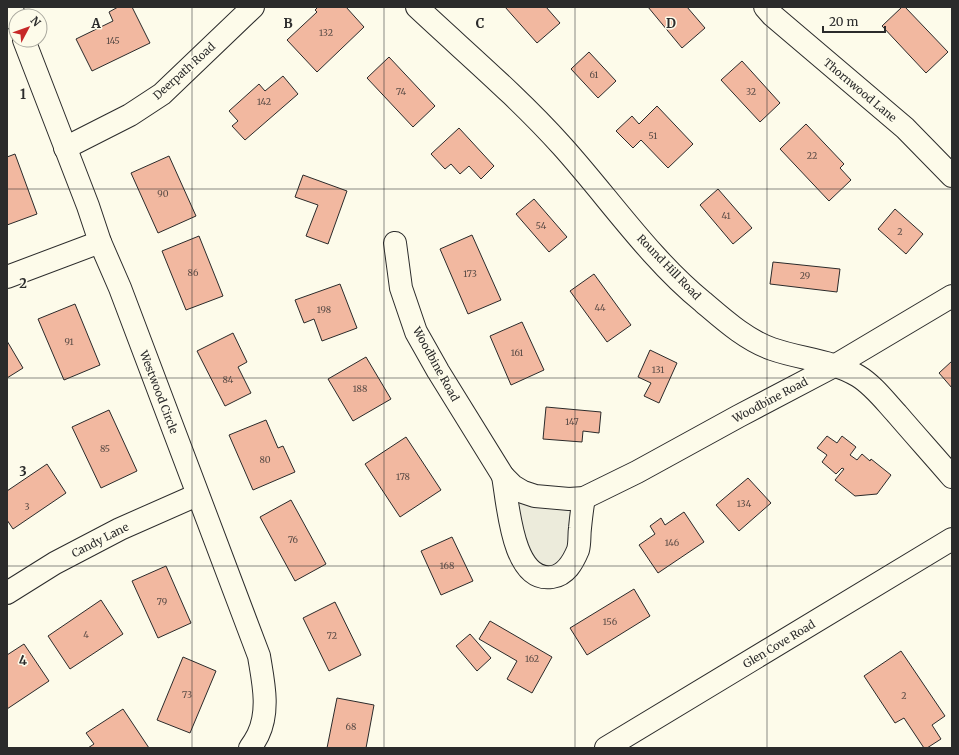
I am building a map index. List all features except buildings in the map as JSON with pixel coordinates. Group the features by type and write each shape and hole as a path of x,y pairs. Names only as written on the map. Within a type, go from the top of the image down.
{"street":[{"name":"Deerpath Road","path":"65,148 130,115 162,94 253,7"},
{"name":"Round Hill Road","path":"418,7 546,130 587,175 655,255 701,301 748,337 770,349 836,365 859,376 878,393 952,477"},
{"name":"Thornwood Lane","path":"765,7 772,15 905,128 952,176"},
{"name":"Westwood Circle","path":"27,48 88,206 100,242 120,288 259,656 265,695 263,720 259,734 250,748"},
{"path":"7,277 100,242"},
{"name":"Woodbine Road","path":"395,242 401,288 416,332 438,371 503,476 523,492 535,496 569,499 584,498 637,472 836,365 952,296"},
{"name":"Woodbine Road","path":"503,476 515,544 522,559 534,574 545,578 559,576 568,568 578,548 584,498"},
{"name":"Candy Lane","path":"7,593 55,563 114,533 197,495"},
{"name":"Glen Cove Road","path":"606,748 952,539"}],"shaded area":[{"path":"513,486 584,498 559,576 522,559"}]}
